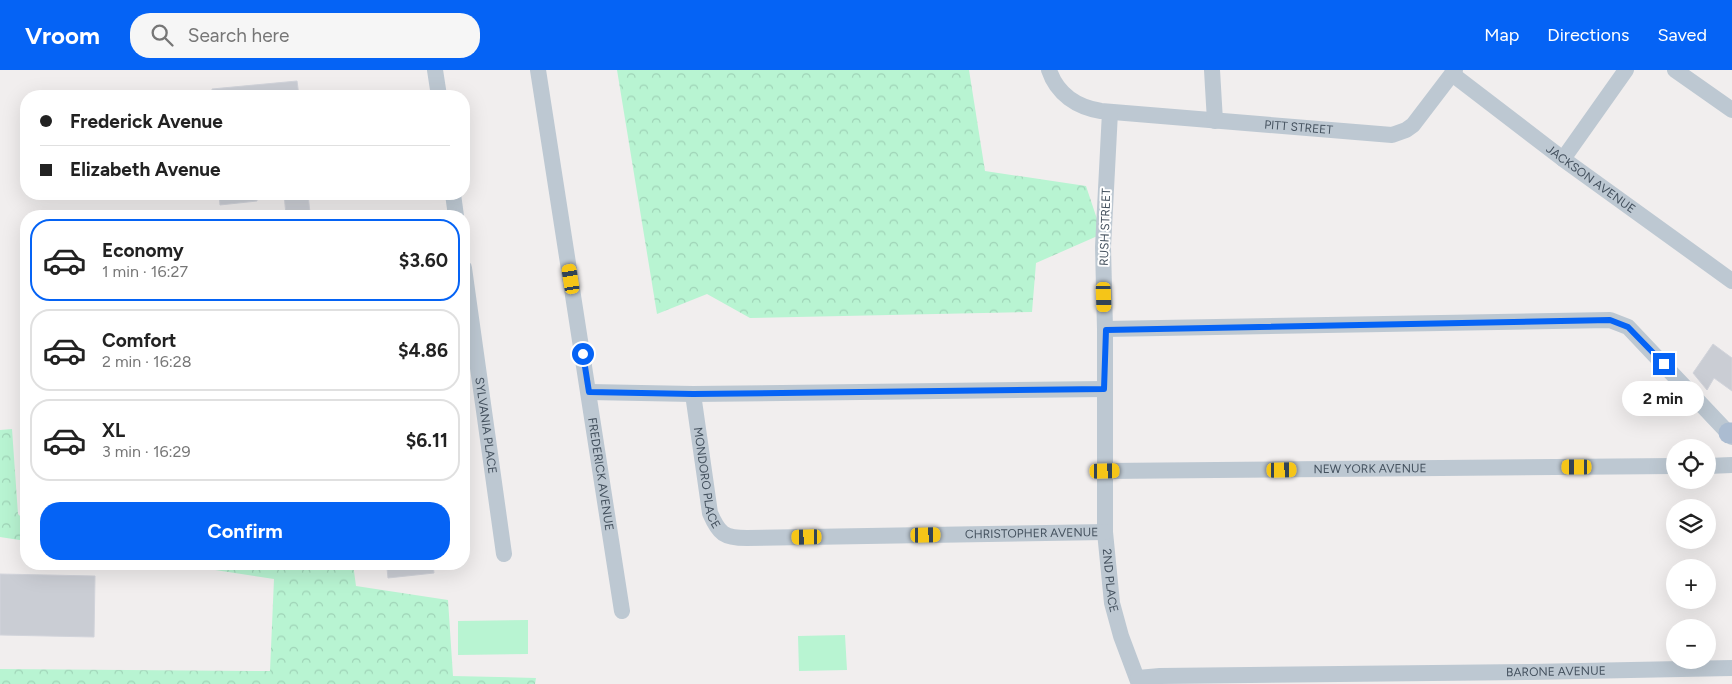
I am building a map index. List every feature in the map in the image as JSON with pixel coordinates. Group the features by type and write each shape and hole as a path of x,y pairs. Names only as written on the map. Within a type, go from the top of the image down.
{"street":[{"path":"435,70 438,90"},
{"name":"FREDERICK AVENUE","path":"538,70 622,611"},
{"name":"PITT STREET","path":"1049,70 1058,87 1066,96 1088,109 1392,135 1406,130 1413,125 1453,72"},
{"path":"1212,70 1215,121"},
{"path":"1563,159 1626,70"},
{"path":"1675,70 1732,110"},
{"name":"JACKSON AVENUE","path":"1453,72 1563,159 1732,281"},
{"name":"RUSH STREET","path":"1105,471 1104,389 1106,330 1103,247 1110,112"},
{"name":"SYLVANIA PLACE","path":"470,311 504,554"},
{"path":"1106,330 1610,320 1628,327 1731,434"},
{"path":"589,392 693,394 1104,389"},
{"name":"MONDORO PLACE","path":"693,394 710,513 715,525 724,535 747,538"},
{"path":"1716,466 1732,465"},
{"name":"NEW YORK AVENUE","path":"1105,471 1666,466"},
{"name":"2ND PLACE","path":"1105,471 1105,532 1112,603 1121,636 1138,681"},
{"name":"CHRISTOPHER AVENUE","path":"747,538 1105,532"},
{"name":"BARONE AVENUE","path":"1138,681 1160,676 1530,678 1732,668"}],"green space":[{"path":"617,70 969,70 985,171 1086,186 1102,234 1036,263 1032,312 750,318 707,294 657,314"},
{"path":"12,429 18,514 20,516 20,540 0,537 0,430"},
{"path":"215,570 354,570 356,586 448,600 453,676 536,678 535,684 0,684 0,669 270,671 274,579"},
{"path":"528,620 528,654 458,655 458,621"},
{"path":"845,635 847,670 799,671 798,636"}],"building":[{"path":"297,81 298,90 212,90"},
{"path":"220,200 257,200 257,201 220,205"},
{"path":"285,200 309,200 310,210 286,210"},
{"path":"1713,344 1732,358 1732,391 1714,378 1707,390 1693,373"},
{"path":"387,570 434,570 434,573 388,578"},
{"path":"0,574 95,576 94,637 0,635"}],"route":[{"path":"583,354 589,392 693,394 1104,389 1106,330 1610,320 1628,327 1664,364"}]}
